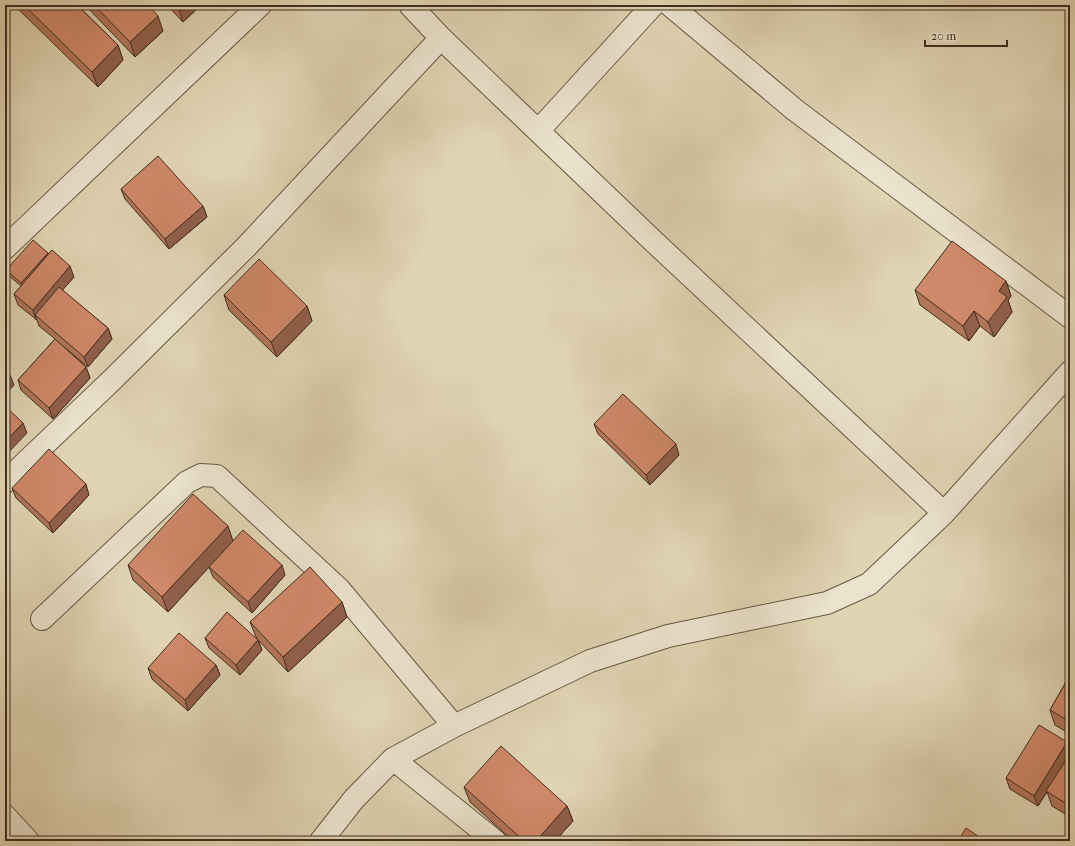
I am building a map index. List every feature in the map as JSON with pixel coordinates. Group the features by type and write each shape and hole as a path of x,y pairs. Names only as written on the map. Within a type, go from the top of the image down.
{"street":[{"path":"5,248 260,5"},
{"path":"410,5 441,38 650,238 944,513"},
{"path":"538,131 653,5"},
{"path":"670,5 795,110 1070,317"},
{"path":"5,482 112,380 246,247 441,38"},
{"path":"321,841 354,799 393,758 454,726 590,661 661,638 827,604 869,584 944,513 1070,372"},
{"path":"42,619 187,482 202,475 217,476 339,589 454,726"},
{"path":"393,758 495,841"},
{"path":"5,816 28,841"}],"building":[{"path":"24,5 77,5 118,45 92,72"},
{"path":"94,5 148,5 158,16 130,42"},
{"path":"158,156 203,206 165,239 121,189"},
{"path":"33,240 48,253 21,283 6,270"},
{"path":"952,241 1006,281 999,291 1007,297 988,322 974,311 963,326 915,290"},
{"path":"52,250 70,266 33,310 14,294"},
{"path":"259,259 307,306 271,342 224,295"},
{"path":"59,287 108,328 84,357 35,315"},
{"path":"55,339 86,367 49,408 18,380"},
{"path":"5,370 10,375 5,381"},
{"path":"623,394 676,444 646,475 594,424"},
{"path":"5,406 23,423 5,442"},
{"path":"49,449 86,484 49,523 12,488"},
{"path":"193,494 228,526 162,597 128,565"},
{"path":"243,530 282,565 248,602 209,567"},
{"path":"310,567 342,602 283,657 250,622"},
{"path":"227,612 258,640 236,665 205,638"},
{"path":"179,633 216,665 185,700 148,668"},
{"path":"1070,675 1070,722 1050,710"},
{"path":"1039,725 1067,742 1034,796 1006,778"},
{"path":"501,746 567,806 536,841 524,841 464,787"},
{"path":"1070,754 1070,806 1046,791"},
{"path":"966,828 985,841 958,841"}]}
